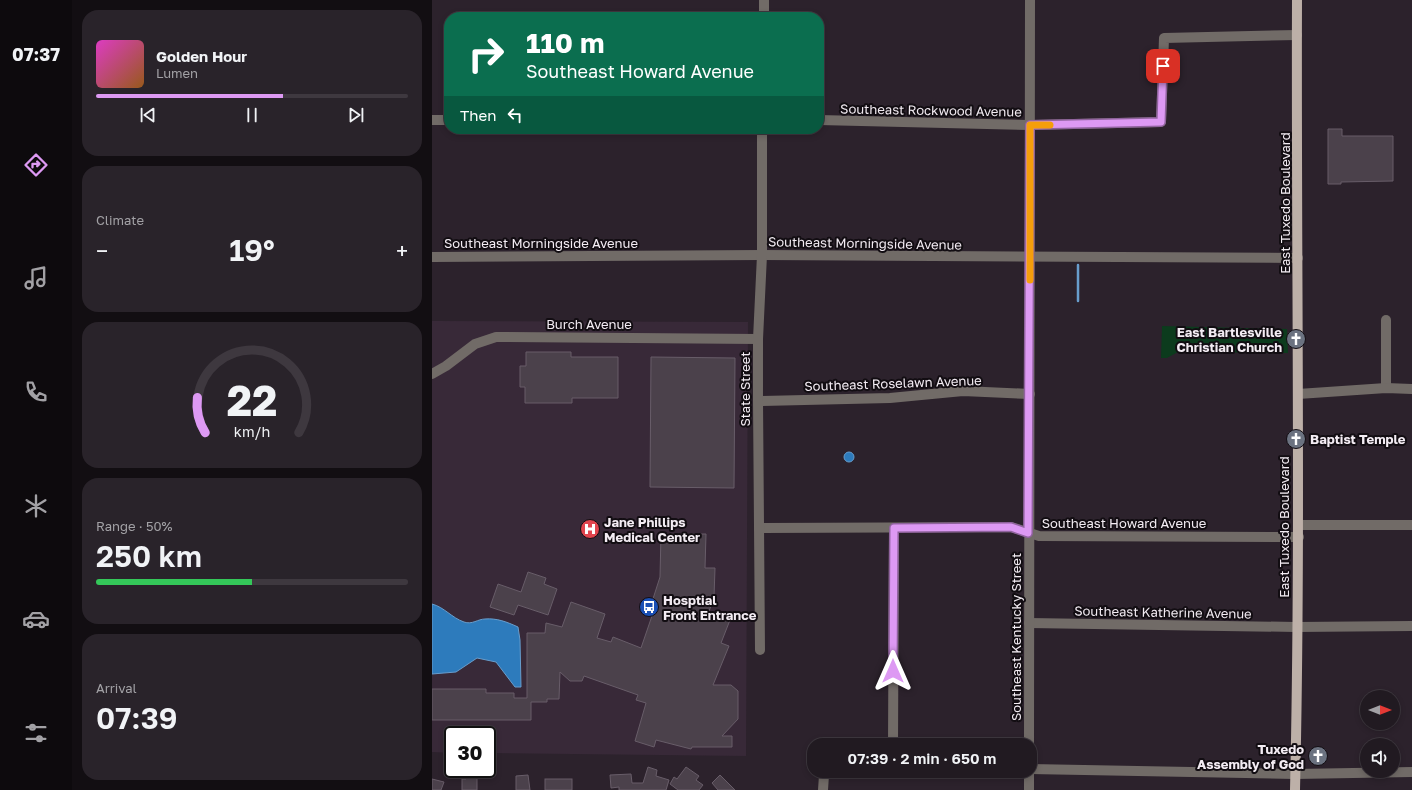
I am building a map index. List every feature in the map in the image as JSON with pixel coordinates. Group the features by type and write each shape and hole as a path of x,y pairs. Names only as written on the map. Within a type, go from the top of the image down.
{"main road":[{"name":"East Tuxedo Boulevard","path":"1295,790 1296,627 1299,537 1297,0"}],"street":[{"path":"764,0 764,12"},
{"name":"Southeast Kentucky Street","path":"1029,738 1028,533 1030,394 1030,0"},
{"name":"Southeast Rockwood Avenue","path":"824,120 1030,125 1161,122 1164,38 1297,35"},
{"path":"432,120 444,120"},
{"name":"State Street","path":"760,650 758,339 762,255 762,134"},
{"name":"Southeast Morningside Avenue","path":"432,257 762,255 1030,258 1298,258"},
{"path":"1386,320 1386,388"},
{"name":"Burch Avenue","path":"432,374 446,366 475,344 496,337 758,339"},
{"path":"1298,394 1386,388 1412,389"},
{"name":"Southeast Roselawn Avenue","path":"758,401 890,398 962,391 1030,394"},
{"path":"1299,525 1412,525"},
{"name":"Southeast Howard Avenue","path":"759,528 1011,527 1039,536 1299,537"},
{"path":"893,738 894,528"},
{"name":"Southeast Katherine Avenue","path":"1029,623 1296,627 1412,626"},
{"path":"1037,770 1295,774 1412,772"},
{"path":"823,790 824,778"},
{"path":"1029,778 1029,790"}],"shaded area":[{"name":"Jane Phillips Medical Center","path":"432,321 748,322 746,756 496,753 496,726 444,726 444,753 432,752"}],"green space":[{"path":"1162,326 1287,329 1288,353 1178,352 1167,358 1161,358"}],"water":[{"path":"847,452 851,452 853,453 853,461 847,462 844,459 844,455"},
{"path":"432,604 467,623 482,619 494,619 518,627 520,640 521,687 515,687 496,662 477,658 456,672 432,674"}],"building":[{"path":"1328,129 1342,129 1342,136 1393,136 1393,181 1341,182 1341,184 1328,184"},
{"path":"526,352 571,352 571,357 618,357 618,398 572,398 572,403 525,403 525,387 520,387 520,366 526,366"},
{"path":"651,357 735,358 734,488 650,487"},
{"path":"661,534 706,534 705,568 715,568 714,597 706,620 730,620 721,643 729,646 713,685 731,685 738,691 738,719 722,736 732,736 732,747 692,747 691,749 656,740 654,747 635,741 646,703 636,700 638,695 584,676 582,681 570,681 560,672 559,699 547,699 547,702 531,702 531,720 432,720 432,689 486,689 486,693 514,693 514,698 527,698 527,633 545,633 546,623 562,627 571,602 605,614 597,638 611,642 613,637 641,648 654,610 651,605 660,577"},
{"path":"528,572 546,578 544,584 557,589 548,615 518,605 514,615 490,607 498,584 521,592"},
{"path":"648,767 657,770 656,776 669,780 666,790 619,790 619,787 611,788 610,775 631,774 632,783 643,783"},
{"path":"686,767 699,776 696,780 703,785 699,790 678,790 670,784 674,777 677,779"},
{"path":"528,775 530,790 516,790 516,776"},
{"path":"720,775 735,790 718,790 712,783"},
{"path":"477,778 477,790 462,790 462,779"},
{"path":"432,779 444,782 441,790 432,790"},
{"path":"545,779 572,779 572,790 545,790"}],"waterway":[{"path":"1078,265 1078,301"}],"slow traffic":[{"path":"1030,280 1030,125 1050,125"}],"place":[{"name":"East Bartlesville Christian Church","path":"1296,339"},
{"name":"Baptist Temple","path":"1296,439"},
{"name":"Jane Phillips Medical Center","path":"590,529"},
{"name":"Hosptial Front Entrance","path":"649,607"},
{"name":"Tuxedo Assembly of God","path":"1318,756"}],"route":[{"path":"893,671 894,528 1011,527 1028,533 1030,125 1161,122 1163,66"}]}
